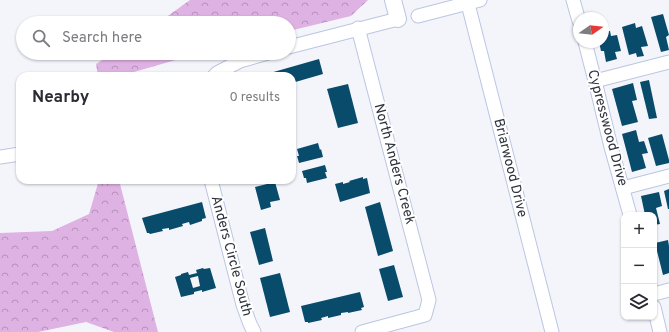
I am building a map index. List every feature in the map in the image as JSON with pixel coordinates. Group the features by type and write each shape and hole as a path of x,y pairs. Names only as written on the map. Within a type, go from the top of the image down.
{"street":[{"path":"296,45 398,19 393,0"},
{"path":"573,0 576,12"},
{"path":"418,16 474,2"},
{"name":"Briarwood Drive","path":"474,2 552,332"},
{"name":"North Anders Creek","path":"358,28 429,300 425,315 362,332"},
{"name":"Cypresswood Drive","path":"587,48 611,147 629,212"},
{"path":"219,72 244,60"},
{"path":"595,81 669,62"},
{"path":"0,157 16,155"},
{"path":"623,188 669,176"},
{"name":"Anders Circle South","path":"211,184 243,305 254,332"},
{"path":"657,293 669,290"},
{"path":"657,320 660,332"}],"green space":[{"path":"190,0 368,0 351,16 296,29 296,16 168,16"},
{"path":"102,60 176,60 134,72 97,72 96,64"},
{"path":"98,184 120,184 158,332 114,332 86,322 38,332 0,332 0,233 52,231 89,214"}],"building":[{"path":"663,14 669,35 666,37 669,50 661,52 651,17"},
{"path":"635,23 636,28 642,26 648,46 641,47 644,56 637,57 636,53 629,55 622,27"},
{"path":"609,31 611,36 617,35 621,51 615,52 617,59 606,62 604,51 601,51 600,48 609,48"},
{"path":"319,59 323,74 296,82 296,72 274,72"},
{"path":"649,80 657,118 649,119 640,82"},
{"path":"633,83 637,100 632,101 638,122 622,126 612,89"},
{"path":"348,84 358,123 338,128 327,89"},
{"path":"636,130 639,142 644,141 648,153 642,154 646,168 632,172 622,134"},
{"path":"662,134 669,163 656,166 648,138"},
{"path":"318,143 323,157 299,163 297,149"},
{"path":"325,165 327,178 307,183 302,171"},
{"path":"363,177 363,179 367,178 370,193 340,202 335,184 343,182 343,184"},
{"path":"267,184 276,184 280,200 270,202 271,207 261,210 255,187"},
{"path":"669,189 669,209 668,209 664,191"},
{"path":"659,192 662,206 656,208 657,212 644,212 641,196"},
{"path":"202,202 206,218 202,219 202,221 190,225 189,222 182,224 183,226 169,230 169,228 150,234 147,233 142,218"},
{"path":"380,202 393,251 378,256 365,207"},
{"path":"657,212 660,224 657,224"},
{"path":"265,228 273,261 259,265 250,232"},
{"path":"668,240 669,273 663,275 657,251 657,243"},
{"path":"394,265 403,297 388,301 379,269"},
{"path":"210,268 216,288 202,292 202,290 194,292 194,294 181,297 175,277 188,272 189,275 197,273 196,270","holes":["198,276 200,286 193,288 190,278"]},
{"path":"280,273 290,312 270,317 260,278"},
{"path":"360,292 364,307 361,308 362,310 341,313 341,315 328,318 328,316 321,318 322,320 308,323 305,322 301,306"}]}
